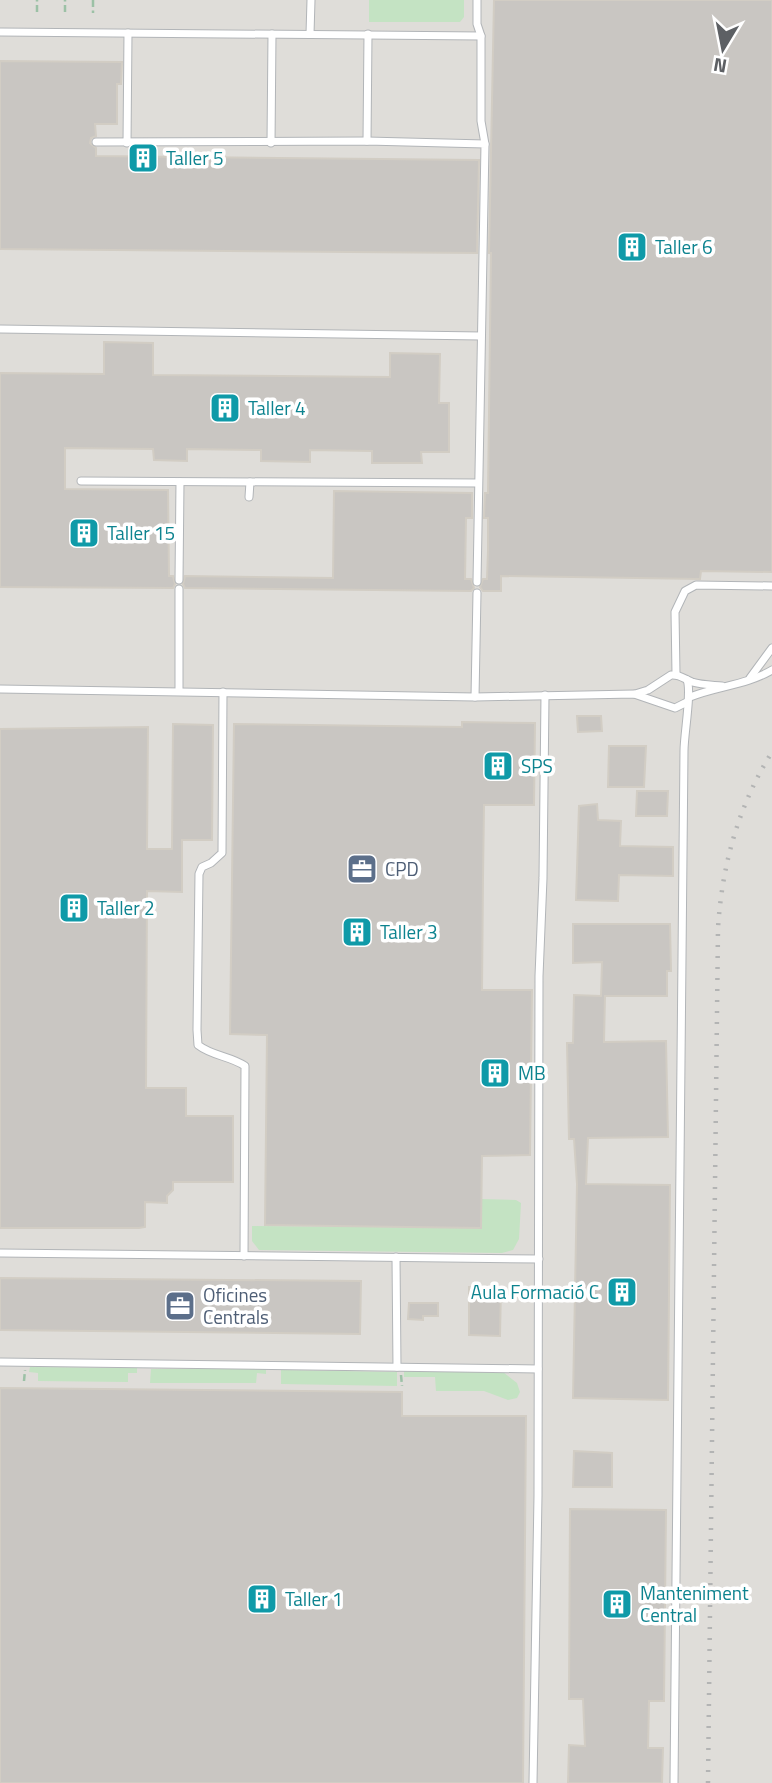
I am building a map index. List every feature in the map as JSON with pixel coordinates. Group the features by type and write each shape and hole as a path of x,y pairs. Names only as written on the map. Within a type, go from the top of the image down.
{"lane":[{"path":"310,34 311,0"},
{"path":"477,0 477,24 481,36 481,121 485,144 477,582"},
{"path":"0,32 481,36"},
{"path":"127,143 128,33"},
{"path":"271,143 272,34"},
{"path":"367,141 368,34"},
{"path":"96,142 367,141 485,144"},
{"path":"0,330 481,336"},
{"path":"81,481 478,483"},
{"path":"179,691 180,482"},
{"path":"249,497 250,482"},
{"path":"676,674 674,612 685,591 696,585 772,586"},
{"path":"475,697 477,593"},
{"path":"747,682 772,648"},
{"path":"634,694 675,708 682,706 688,699 722,686 747,682 772,670"},
{"path":"0,688 475,697 634,694 649,690 663,678 676,674 702,685 722,686"},
{"path":"674,1783 684,732 687,680"},
{"path":"659,683 657,696 662,703"},
{"path":"223,692 222,853 202,867 199,874 197,1037 198,1045 206,1052 236,1060 245,1066 244,1256"},
{"path":"533,1783 540,1259 539,976 545,695"},
{"path":"675,708 684,732"},
{"path":"0,1253 540,1259"},
{"path":"396,1257 399,1370"},
{"path":"0,1362 399,1370 538,1369"}],"path":[{"path":"37,0 37,12"},
{"path":"65,0 65,12"},
{"path":"93,0 93,13"},
{"path":"399,1370 402,1386"}],"shaded area":[{"path":"0,0 772,0 772,1783 0,1783"}],"green space":[{"path":"369,0 464,0 464,17 460,22 369,22"},
{"path":"481,1199 516,1200 521,1203 519,1239 513,1250 502,1253 259,1250 252,1241 252,1226 480,1228"},
{"path":"30,1367 137,1368 137,1373 128,1373 128,1382 38,1381 38,1373 29,1372"},
{"path":"151,1369 266,1369 266,1374 257,1373 256,1383 150,1383"},
{"path":"281,1370 397,1372 397,1386 281,1384"},
{"path":"404,1371 503,1372 517,1383 520,1392 517,1398 508,1400 484,1391 436,1391 435,1377 404,1377"}],"building":[{"name":"Taller 6","path":"494,0 772,0 772,572 701,571 700,579 501,576 501,591 483,591 480,587 483,579 487,579 488,551 488,518 484,518 485,493 488,493"},
{"name":"Taller 5","path":"0,61 122,62 121,84 117,84 117,124 95,124 96,136 91,138 90,143 96,148 96,156 479,160 477,253 0,249"},
{"name":"Taller 4","path":"104,342 153,343 153,375 390,377 390,353 440,354 439,403 449,403 449,452 421,452 422,463 372,463 372,451 310,450 310,462 261,461 261,450 187,449 187,461 154,460 153,449 65,448 65,489 168,490 169,576 173,576 175,584 173,588 0,587 0,373 104,374"},
{"path":"334,491 472,493 472,518 466,518 465,579 471,579 474,588 471,591 185,588 185,576 333,578"},
{"path":"577,716 601,716 602,731 578,732"},
{"name":"Taller 3","path":"462,722 535,723 534,805 484,805 483,877 482,990 532,990 530,1155 482,1156 481,1228 265,1225 267,1035 230,1034 234,724 462,727"},
{"name":"Taller 2","path":"173,724 213,725 212,840 182,840 182,892 147,891 146,1088 186,1088 186,1116 233,1116 233,1182 173,1182 173,1190 167,1196 167,1203 145,1202 145,1227 0,1228 0,729 148,727 147,849 172,849"},
{"path":"609,746 646,746 644,787 608,787"},
{"path":"637,791 668,791 667,816 636,816"},
{"path":"597,804 598,820 621,821 620,846 673,847 673,876 619,875 618,901 576,900 579,806"},
{"path":"573,924 670,924 671,971 667,971 667,996 605,996 604,1042 666,1041 668,1137 588,1138 586,1184 670,1185 668,1400 573,1398 577,1184 574,1139 569,1139 567,1043 573,1043 574,995 601,996 602,962 573,963"},
{"name":"Oficines Centrals","path":"0,1278 361,1281 360,1334 0,1330"},
{"path":"469,1287 501,1287 500,1336 469,1335"},
{"path":"409,1303 438,1303 438,1316 423,1316 423,1320 408,1319"},
{"name":"Taller 1","path":"0,1388 402,1392 402,1416 526,1416 523,1783 0,1783"},
{"path":"574,1451 612,1453 612,1487 573,1487"},
{"name":"Manteniment Central","path":"570,1509 666,1510 664,1701 649,1701 648,1748 663,1748 662,1783 568,1783 569,1745 585,1746 583,1699 569,1699"}],"railway":[{"path":"708,1783 718,928 723,882 734,837 750,794 772,752"}],"place":[{"name":"Taller 5","path":"143,158"},
{"name":"Taller 6","path":"632,247"},
{"name":"Taller 4","path":"225,408"},
{"name":"Taller 15","path":"84,533"},
{"name":"SPS","path":"498,766"},
{"name":"CPD","path":"362,869"},
{"name":"Taller 2","path":"74,908"},
{"name":"Taller 3","path":"357,932"},
{"name":"MB","path":"495,1073"},
{"name":"Aula Formació C","path":"622,1292"},
{"name":"Oficines Centrals","path":"180,1306"},
{"name":"Taller 1","path":"262,1599"},
{"name":"Manteniment Central","path":"617,1604"}]}
